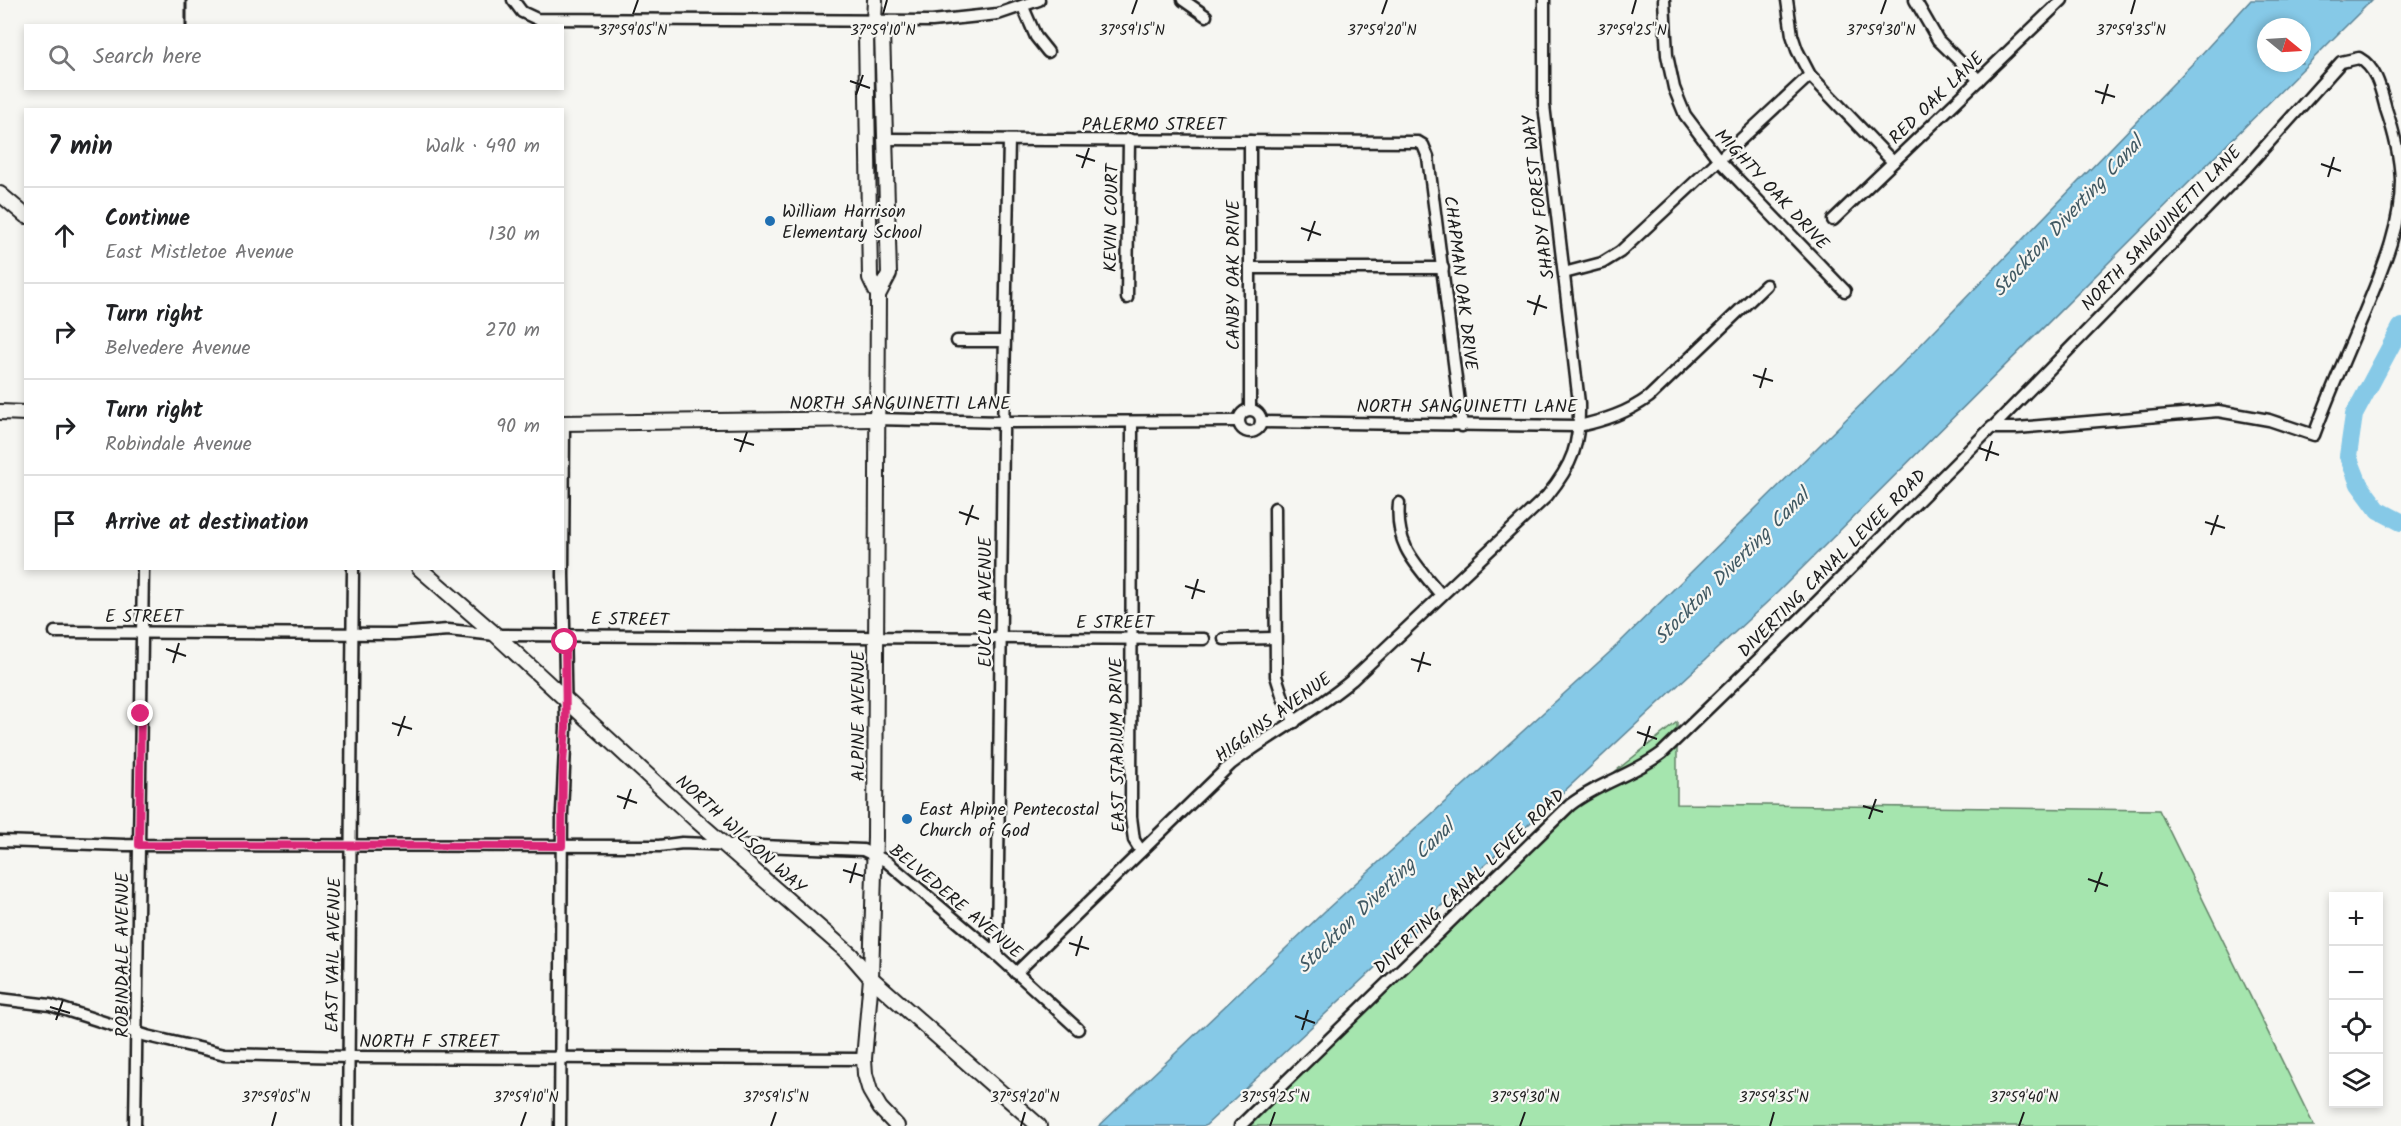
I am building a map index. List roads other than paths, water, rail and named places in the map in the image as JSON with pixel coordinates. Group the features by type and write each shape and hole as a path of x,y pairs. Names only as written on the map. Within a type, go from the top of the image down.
{"street":[{"path":"513,0 522,12 537,19 874,21 964,19 1023,7 1039,0"},
{"name":"ALPINE AVENUE","path":"874,0 874,21 866,33 870,278 878,295 877,638 871,978 864,1059 870,1091 880,1108 897,1126"},
{"path":"1183,0 1206,16"},
{"name":"SHADY FOREST WAY","path":"1544,0 1544,105 1579,403 1579,426"},
{"name":"MIGHTY OAK DRIVE","path":"1664,0 1667,55 1674,88 1685,115 1719,160 1845,291"},
{"path":"1786,0 1792,35 1810,75 1893,162"},
{"path":"1915,0 1938,40 1979,80"},
{"name":"RED OAK LANE","path":"1833,220 2062,0"},
{"path":"1023,7 1036,37 1048,52"},
{"name":"ALPINE AVENUE","path":"874,21 882,31 889,274 878,295"},
{"name":"NORTH SANGUINETTI LANE","path":"2359,58 2365,61 2373,70 2396,138 2400,160 2400,198 2385,262 2314,435 2269,420 2218,411 2017,428 1993,428 2246,168 2342,62 2359,58"},
{"path":"1564,273 1602,263 1620,252 1810,75"},
{"name":"PALERMO STREET","path":"884,139 1411,141 1423,145"},
{"name":"EUCLID AVENUE","path":"997,955 1004,340 1009,140"},
{"name":"KEVIN COURT","path":"1127,298 1129,140"},
{"name":"CANBY OAK DRIVE","path":"1250,141 1250,409"},
{"name":"CHAPMAN OAK DRIVE","path":"1423,145 1428,157 1462,426"},
{"path":"0,194 24,214"},
{"path":"1250,268 1443,268"},
{"name":"NORTH SANGUINETTI LANE","path":"1261,422 1579,426 1610,418 1631,410 1649,397 1766,285"},
{"path":"957,341 1004,340"},
{"path":"1250,409 1257,412 1261,422 1258,429 1251,432 1244,430 1238,421 1243,411 1250,409"},
{"path":"0,412 24,413"},
{"name":"NORTH SANGUINETTI LANE","path":"564,423 876,419 1003,422 1238,421"},
{"name":"EAST STADIUM DRIVE","path":"1132,422 1131,817 1134,840 1141,850"},
{"name":"HIGGINS AVENUE","path":"1016,973 1231,764 1258,743 1324,704 1547,496 1569,465 1576,448 1579,426"},
{"name":"DIVERTING CANAL LEVEE ROAD","path":"1240,1126 1570,805 1595,788 1644,766 1662,753 1993,428"},
{"path":"1399,503 1397,520 1405,551 1441,595"},
{"path":"1275,508 1276,676 1283,698 1295,722"},
{"path":"560,1126 565,699 564,529"},
{"name":"ROBINDALE AVENUE","path":"135,1126 143,570"},
{"name":"EAST VAIL AVENUE","path":"348,1126 353,570"},
{"name":"NORTH WILSON WAY","path":"421,570 496,635 724,845 851,955 871,978 1039,1126"},
{"name":"E STREET","path":"55,632 394,634 448,630 496,635 1204,639"},
{"path":"1224,639 1275,638"},
{"name":"BELVEDERE AVENUE","path":"0,841 139,845 659,846 682,843 863,850 886,861 997,955 1078,1029"},
{"name":"NORTH F STREET","path":"0,999 50,1005 183,1046 225,1054 348,1057 864,1059"}],"water":[{"name":"Stockton Diverting Canal","path":"2251,0 2372,0 2311,61 2311,18 2257,18 2257,72 2300,72 1778,592 1205,1126 1099,1126 1325,911 1610,652 1901,365 2197,59"}],"waterway":[{"path":"2401,327 2354,415 2348,456 2359,484 2378,510 2401,522"}],"railway":[{"path":"186,0 186,24"}],"place":[{"name":"William Harrison Elementary School","path":"770,221"},
{"name":"East Alpine Pentecostal Church of God","path":"907,819"}]}
